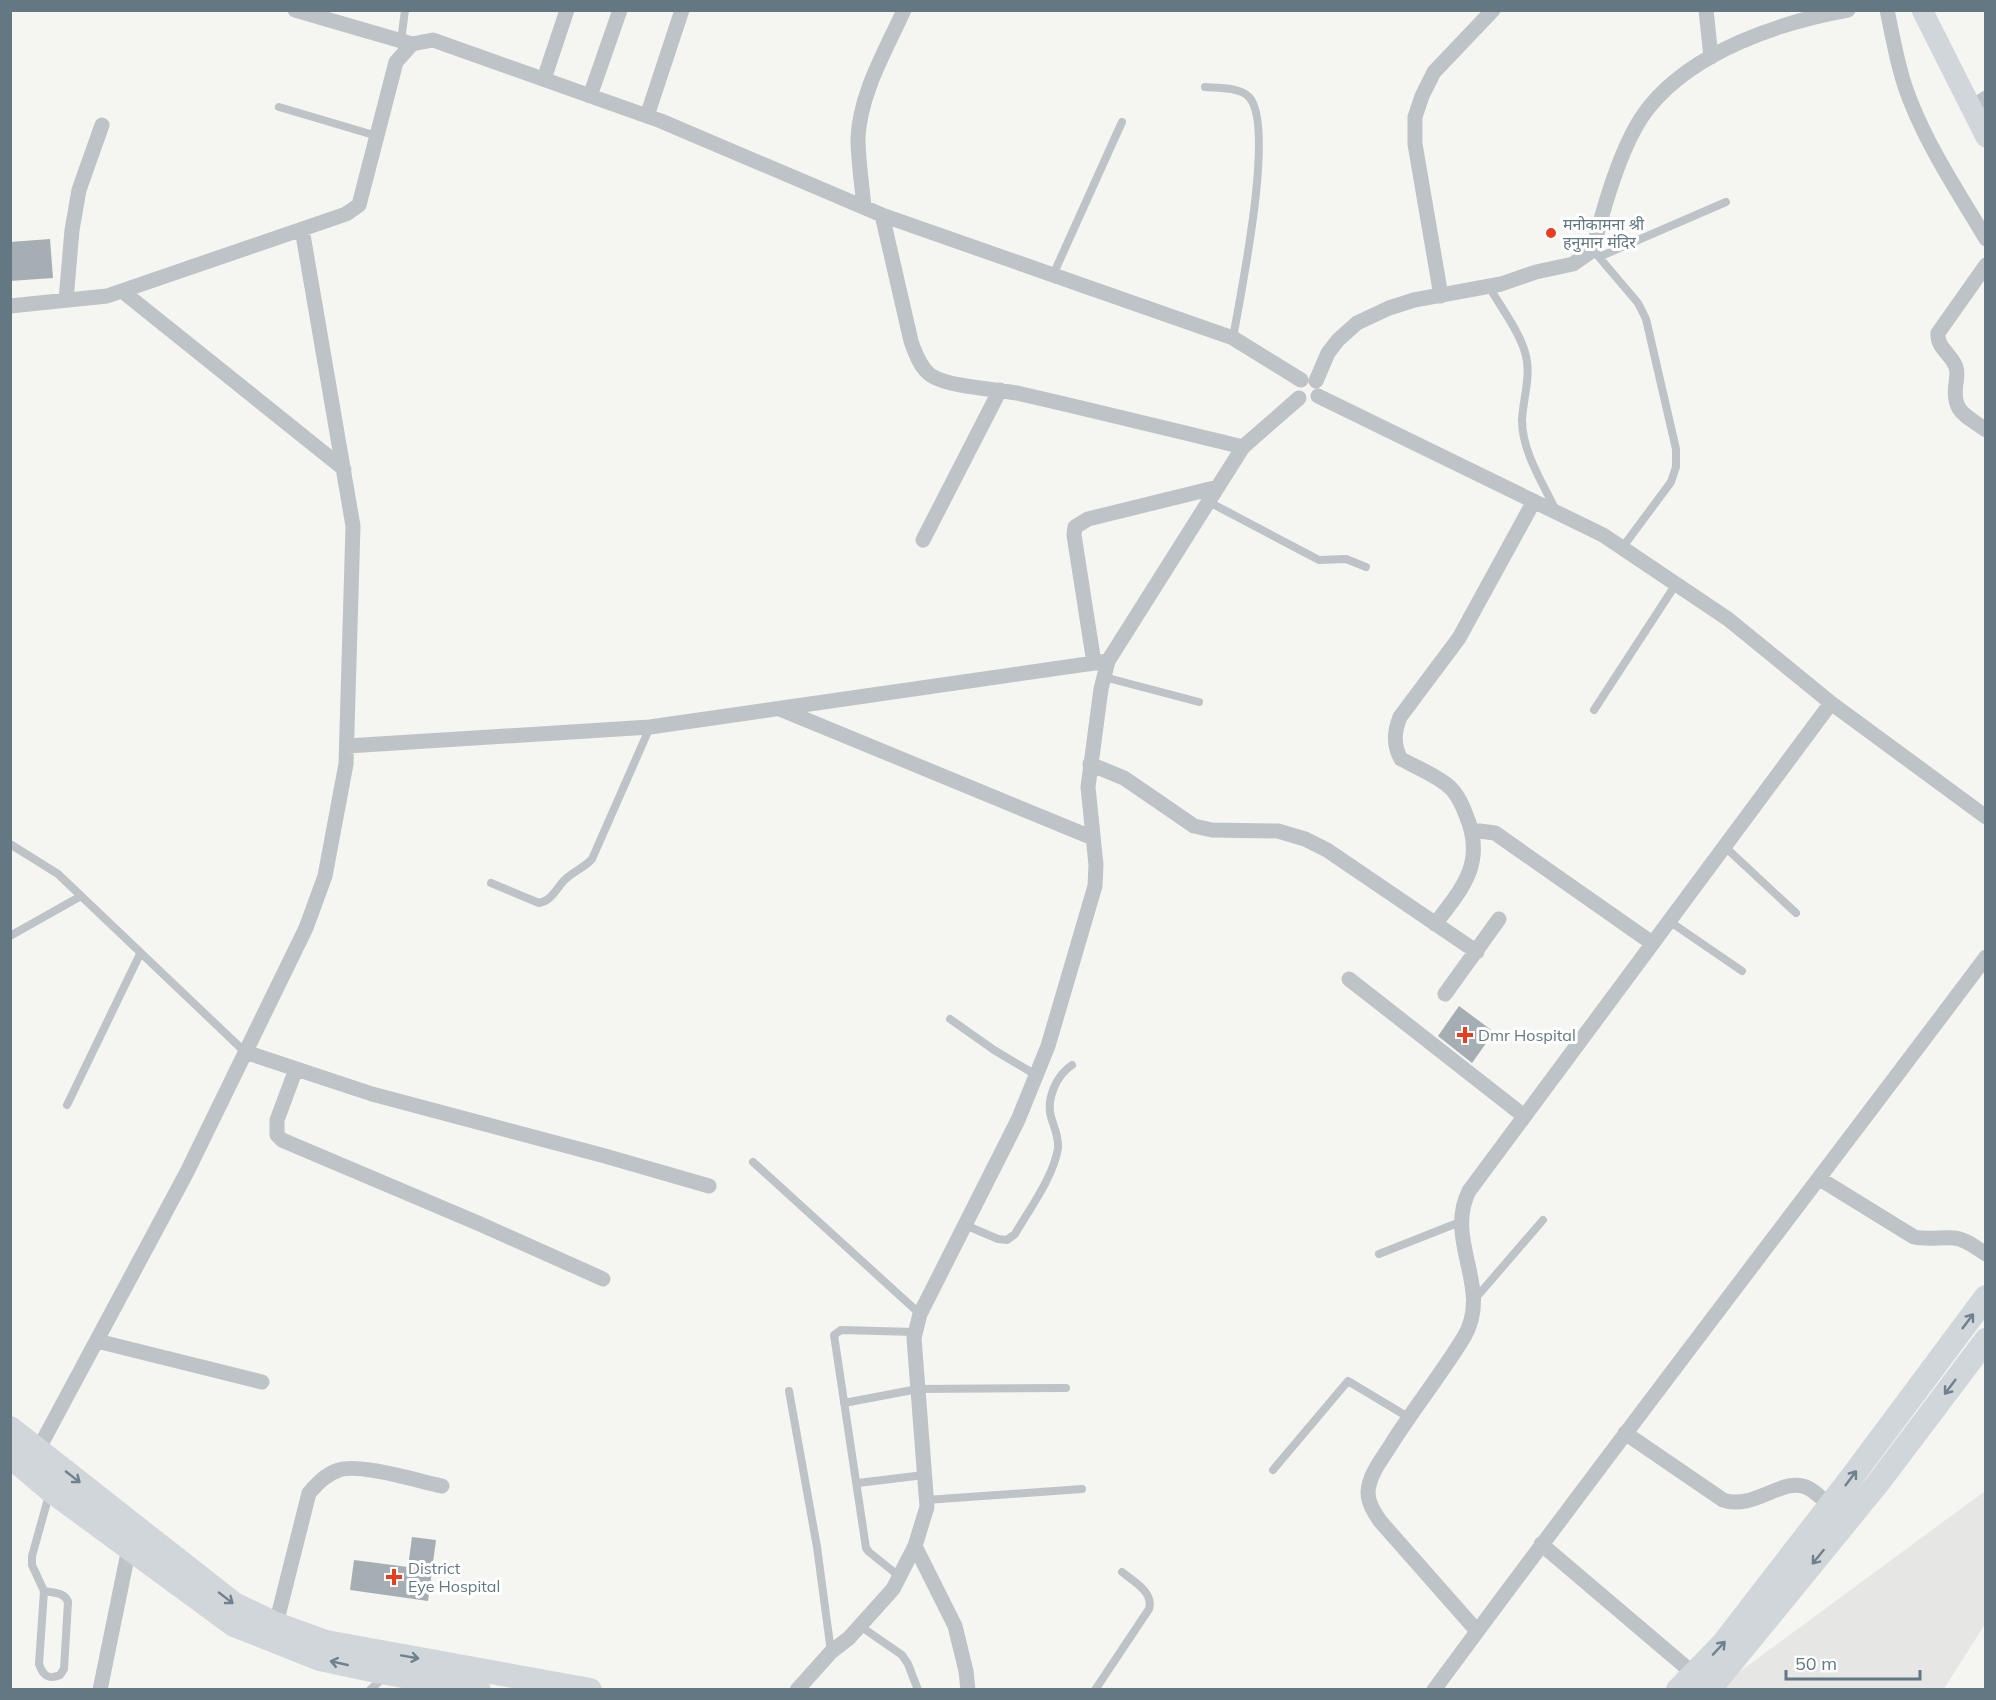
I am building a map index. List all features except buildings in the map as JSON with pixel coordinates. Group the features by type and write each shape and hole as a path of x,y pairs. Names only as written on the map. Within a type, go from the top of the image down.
{"main road":[{"path":"1922,10 1978,103 1986,137"},
{"path":"1693,1684 1986,1297"},
{"path":"1693,1684 1878,1483 1986,1340"},
{"path":"10,1428 234,1604 276,1624 326,1642 589,1689"},
{"path":"10,1456 50,1491 234,1624 379,1682 479,1689"}],"street":[{"path":"295,10 406,42 433,40 647,116 882,215 1233,338 1312,386 1603,535 1728,619 1831,703 1986,817"},
{"path":"544,79 567,10"},
{"path":"590,96 620,10"},
{"path":"647,116 682,10"},
{"path":"864,207 858,138 861,116 868,89 904,10"},
{"path":"1441,296 1415,144 1415,117 1434,72 1493,10"},
{"path":"1706,10 1711,57"},
{"path":"347,747 651,727 1101,662 1209,502 1243,447 1299,398 1309,402 1312,386 1328,353 1357,323 1389,308 1414,300 1489,287 1536,272 1573,264 1596,254 1602,215 1634,132 1649,107 1676,78 1711,57 1794,22 1848,10"},
{"path":"1887,10 1899,68 1911,105 1934,150 1986,239"},
{"path":"10,306 107,296 346,214 359,205 396,62 406,42"},
{"path":"66,300 72,230 79,190 102,125"},
{"path":"882,215 911,341 917,357 930,375 945,382 1000,390 1243,447"},
{"path":"38,1450 187,1172 306,928 325,876 346,764 353,526 302,229"},
{"path":"1986,265 1938,333 1937,339 1957,369 1954,399 1956,405 1986,430"},
{"path":"122,291 344,469"},
{"path":"923,540 1000,390"},
{"path":"797,1689 831,1652 849,1638 893,1588 915,1546 927,1507 915,1332 920,1314 1018,1120 1048,1046 1095,886 1096,865 1088,787 1104,677 1074,536 1075,527 1088,519 1218,487"},
{"path":"1435,924 1461,889 1471,870 1474,852 1472,830 1460,800 1447,784 1401,759 1395,742 1395,730 1400,717 1459,638 1534,501"},
{"path":"1477,1631 1380,1521 1372,1509 1368,1492 1372,1475 1472,1321 1474,1300 1460,1222 1462,1204 1524,1116 1831,703"},
{"path":"779,709 1093,838"},
{"path":"1090,764 1124,778 1194,826 1212,830 1278,831 1305,839 1327,850 1477,952"},
{"path":"1472,830 1495,833 1652,943"},
{"path":"1445,994 1499,919"},
{"path":"1434,1689 1541,1544 1820,1179 1986,957"},
{"path":"1349,979 1524,1116"},
{"path":"245,1052 372,1094 709,1186"},
{"path":"296,1069 277,1120 277,1135 282,1140 470,1219 603,1279"},
{"path":"1820,1179 1914,1237 1964,1240 1986,1254"},
{"path":"97,1341 262,1382"},
{"path":"1625,1433 1723,1500 1734,1504 1746,1502 1787,1486 1797,1485 1807,1487 1830,1505"},
{"path":"276,1624 309,1493 322,1478 339,1470 355,1468 442,1486"},
{"path":"1541,1544 1693,1684"},
{"path":"915,1546 955,1626 968,1689"},
{"path":"100,1689 129,1548"}],"lane":[{"path":"405,10 406,42"},
{"path":"1205,87 1246,94 1252,100 1256,112 1260,168 1233,338"},
{"path":"279,106 377,136"},
{"path":"1053,275 1122,122"},
{"path":"1622,548 1671,482 1676,467 1676,449 1646,319 1638,303 1596,254 1726,202"},
{"path":"1489,287 1526,354 1528,367 1522,418 1523,434 1526,447 1556,512"},
{"path":"1209,502 1319,560 1346,559 1366,567"},
{"path":"1594,710 1676,584"},
{"path":"1104,677 1199,702"},
{"path":"491,883 539,903 545,902 568,876 586,866 592,859 651,727"},
{"path":"10,844 57,874 245,1052"},
{"path":"1724,846 1796,913"},
{"path":"10,936 81,896"},
{"path":"1668,921 1742,971"},
{"path":"67,1105 140,954"},
{"path":"950,1019 994,1050 1036,1075"},
{"path":"965,1225 998,1239 1007,1240 1015,1234 1052,1167 1058,1147 1049,1106 1062,1071 1072,1065"},
{"path":"753,1161 920,1314"},
{"path":"1474,1300 1543,1220"},
{"path":"1379,1254 1460,1222"},
{"path":"899,1576 866,1548 834,1335 841,1330 915,1332"},
{"path":"1273,1470 1348,1381 1408,1417"},
{"path":"844,1403 918,1389 1066,1388"},
{"path":"789,1391 818,1547 831,1652"},
{"path":"858,1483 924,1475"},
{"path":"926,1500 1082,1489"},
{"path":"44,1591 62,1594 69,1602 64,1669 54,1678 46,1677 41,1672 39,1664 44,1591 32,1565 32,1556 50,1491"},
{"path":"1095,1689 1151,1603 1147,1593 1122,1572"},
{"path":"860,1626 902,1655 918,1689"}],"shaded area":[{"path":"1985,1491 1985,1624 1944,1689 1715,1690"}],"place":[{"name":"मनोकामना श्री हनुमान मंदिर","path":"1551,233"},
{"name":"Dmr Hospital","path":"1465,1035"},
{"name":"District Eye Hospital","path":"394,1577"}]}
